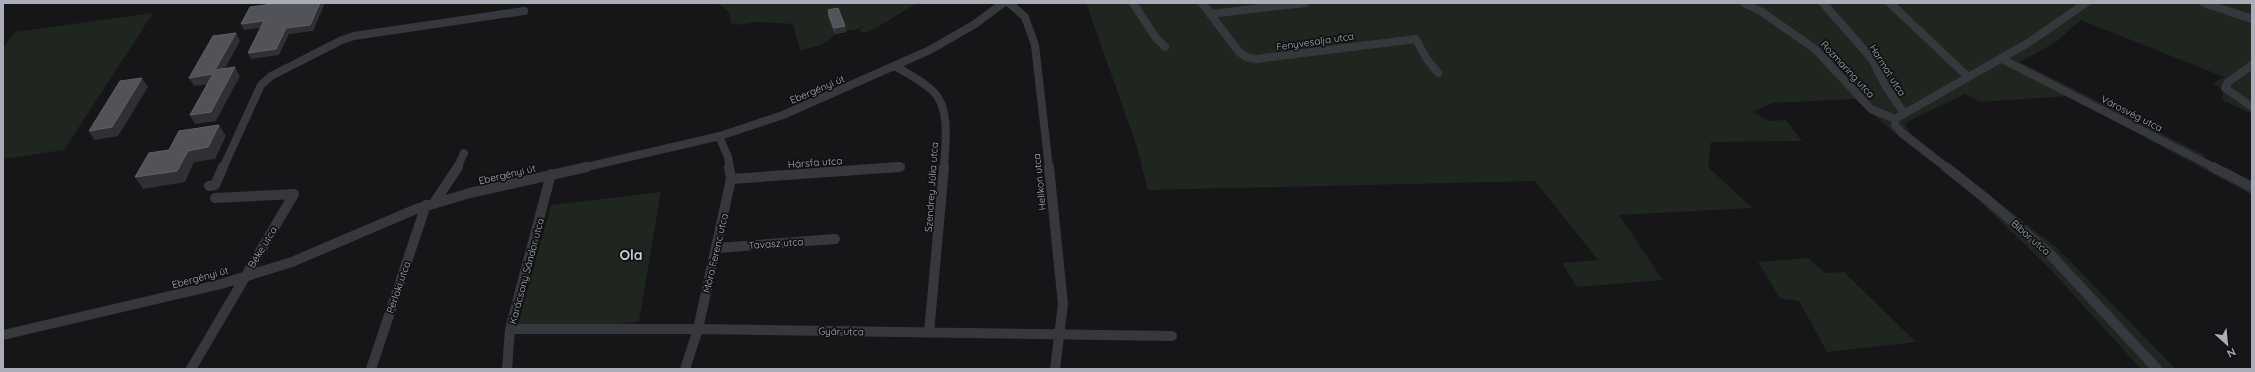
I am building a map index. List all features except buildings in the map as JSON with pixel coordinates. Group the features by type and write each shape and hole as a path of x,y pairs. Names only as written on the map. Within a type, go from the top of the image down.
{"street":[{"name":"Ebergényi út","path":"3,335 159,300 292,262 430,204 551,174 719,136 797,110 895,66 957,35 1003,3"},
{"name":"Helikon utca","path":"1009,3 1024,16 1032,30 1038,52 1063,304 1055,369"},
{"path":"1133,3 1156,38 1165,47"},
{"name":"Fenyvesalja utca","path":"1202,3 1239,52 1250,59 1416,38 1426,58 1438,73"},
{"path":"1210,14 1305,3"},
{"name":"Rozmaring utca","path":"1744,3 1762,12 1815,49 1871,110 1895,119"},
{"name":"Harmat utca","path":"1823,3 1872,58 1886,87 1904,113"},
{"path":"1890,3 1968,77"},
{"path":"1895,119 2002,59 2051,29 2086,3"},
{"path":"2204,3 2252,18"},
{"path":"209,186 215,185 261,85 271,76 342,40 354,36 524,11"},
{"name":"Városvég utca","path":"2002,59 2252,187"},
{"path":"2252,65 2228,82 2225,88 2252,107"},
{"name":"Szendrey Júlia utca","path":"895,66 933,91 940,98 944,111 945,133 941,212 929,333"},
{"name":"Bíbor utca","path":"1895,119 1895,125 1902,133 1989,201 2050,254 2157,369"},
{"name":"Móra Ferenc utca","path":"685,369 698,329 731,179 728,156 719,136"},
{"name":"Perlaki utca","path":"370,369 430,204 457,169 464,153"},
{"name":"Hársfa utca","path":"731,179 901,167"},
{"name":"Karácsony Sándor utca","path":"507,369 510,329 551,174"},
{"name":"Béke utca","path":"191,369 294,194 215,198"},
{"name":"Tavasz utca","path":"717,248 835,239"},
{"name":"Gyár utca","path":"510,329 698,329 1172,336"}],"shaded area":[{"path":"717,3 917,3 876,28 864,33 859,30 869,23 858,29 845,31 829,16 835,34 824,44 800,50 793,24 755,22 736,25 731,23 729,12"},
{"path":"1086,3 2252,3 2252,114 2222,100 2224,90 2213,83 2224,77 2081,20 2056,42 2020,62 2206,156 2203,157 2252,183 2252,195 2068,96 1980,102 1965,94 1907,122 1905,125 1910,133 2057,248 2176,369 2141,369 2049,268 1968,190 1905,142 1855,99 1773,103 1753,112 1769,121 1786,120 1802,141 1711,142 1708,167 1752,208 1619,215 1663,280 1577,287 1562,263 1598,260 1535,181 1148,190 1136,144"},
{"path":"153,13 64,150 3,159 3,48 15,32"},
{"path":"661,192 639,321 611,325 518,325 551,205"},
{"path":"1808,258 1825,273 1844,272 1916,342 1827,352 1799,301 1780,298 1758,262"}],"district":[{"name":"Ola","path":"631,255"}]}
